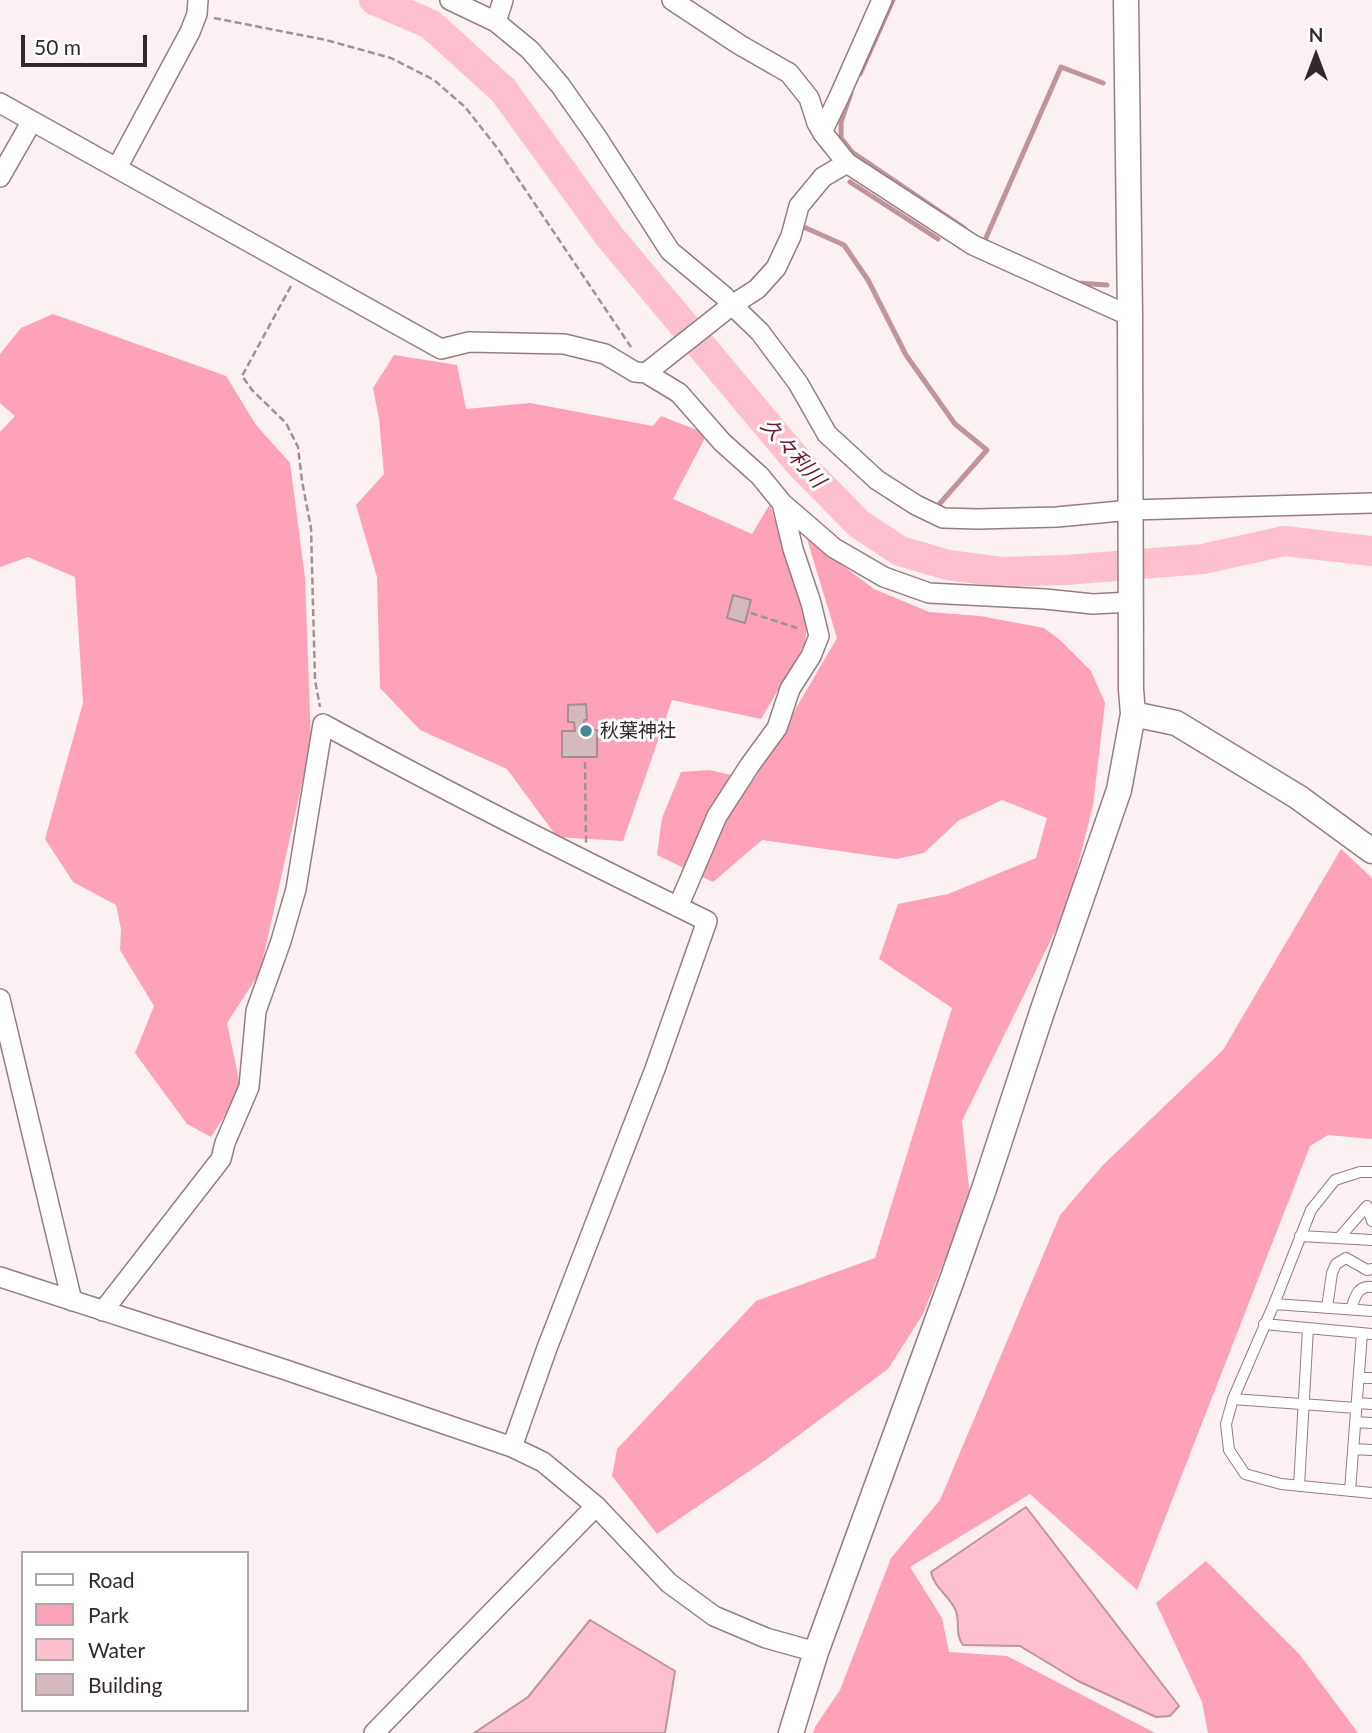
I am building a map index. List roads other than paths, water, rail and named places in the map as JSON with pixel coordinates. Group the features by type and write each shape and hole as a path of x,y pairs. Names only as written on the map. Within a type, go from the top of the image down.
{"street":[{"path":"450,0 496,22 530,50 560,85 596,136 670,251 724,296 760,332 798,383 827,433 877,480 916,505 943,518 978,519 1056,517 1131,510 1372,503"},
{"path":"496,22 503,0"},
{"path":"672,0 740,45 789,73 809,98 822,132 847,163 972,245 1130,316"},
{"path":"822,132 882,0"},
{"path":"791,1733 816,1652 957,1265 1119,790 1133,714 1126,0"},
{"path":"117,168 190,32 198,6"},
{"path":"0,103 441,349 469,342 564,344 605,354 638,371 679,393 722,442 760,476 782,503 834,548 884,577 929,593 1093,604 1131,603"},
{"path":"0,177 33,121"},
{"path":"638,371 757,289 776,268 791,236 799,206 823,177 847,163"},
{"path":"678,907 717,816 777,728 790,689 811,656 819,636 782,503"},
{"path":"1133,714 1176,723 1298,797 1372,851"},
{"path":"103,1311 221,1159 249,1087 256,1011 296,889 323,724 586,862 707,921 655,1069 547,1348 512,1447"},
{"path":"0,999 72,1300"},
{"path":"0,1277 512,1447 542,1462 596,1506 669,1583 714,1616 766,1637 816,1652"},
{"path":"374,1733 596,1506"}],"lane":[{"path":"1372,1172 1360,1172 1335,1180 1311,1210 1233,1399 1226,1424 1229,1450 1245,1474 1281,1484 1372,1493"},
{"path":"1339,1237 1367,1206 1372,1220"},
{"path":"1300,1236 1372,1240"},
{"path":"1327,1308 1332,1273 1336,1264 1346,1258 1367,1270 1372,1269"},
{"path":"1351,1309 1356,1292 1366,1286 1372,1287"},
{"path":"1274,1304 1372,1311"},
{"path":"1264,1324 1367,1334 1359,1378 1350,1491"},
{"path":"1299,1486 1308,1328"},
{"path":"1359,1378 1372,1378"},
{"path":"1233,1399 1304,1405 1372,1404"},
{"path":"1356,1422 1372,1423"},
{"path":"1353,1449 1372,1450"}],"water":[{"path":"1026,1507 1179,1706 1170,1716 1156,1717 1078,1681 1020,1646 963,1645 959,1637 956,1611 935,1583 931,1572"},
{"path":"590,1620 675,1671 665,1733 474,1733 528,1697"}],"waterway":[{"name":"久々利川","path":"374,0 430,24 503,90 609,236 800,464 859,524 900,551 948,565 1002,572 1066,570 1203,559 1284,541 1372,551"},
{"path":"860,74 893,0"},
{"path":"985,240 1061,67 1103,83"},
{"path":"851,93 841,122 841,138 852,152 964,228"},
{"path":"850,182 938,239"},
{"path":"797,224 844,245 868,280 906,355 955,424 987,450 935,509"},
{"path":"1073,281 1107,285"}],"place":[{"name":"秋葉神社","path":"586,731"}]}
